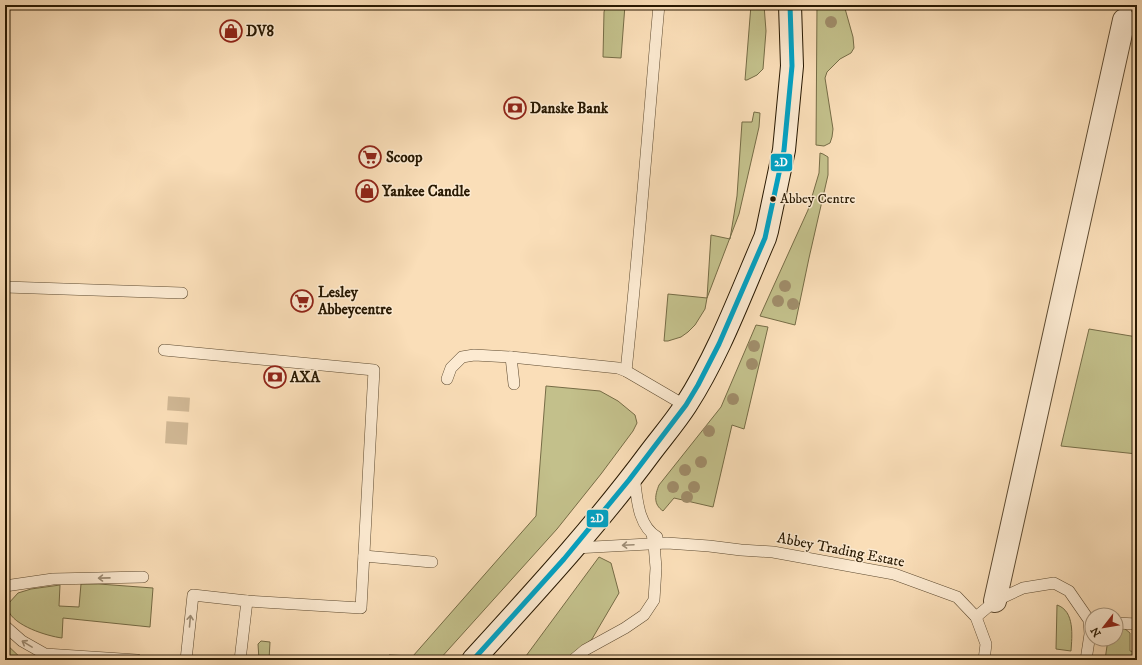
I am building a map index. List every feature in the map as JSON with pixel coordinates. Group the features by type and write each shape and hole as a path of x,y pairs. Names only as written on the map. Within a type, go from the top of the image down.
{"street":[{"path":"474,660 574,548 634,475 686,406 704,376 765,238 784,150 792,66 790,5"},
{"path":"995,601 1125,13"}],"lane":[{"path":"626,371 642,213 650,100 659,5"},
{"path":"5,288 182,293"},
{"path":"164,350 374,370 362,608 247,601 192,595 186,660"},
{"path":"447,378 451,368 462,357 474,355 511,357 618,368 626,371 686,406"},
{"path":"511,357 514,384"},
{"name":"Abbey Trading Estate","path":"634,475 637,503 642,520 653,539 667,543 773,552 894,574 957,597 976,617 986,644 984,660"},
{"path":"573,660 585,650 625,628 644,615 654,600 656,568 653,539 574,548"},
{"path":"364,556 432,562"},
{"path":"5,586 53,578 143,577"},
{"path":"976,617 995,601 1023,588 1054,584 1069,591 1084,612"},
{"path":"240,660 247,601"},
{"path":"1124,623 1137,624"},
{"path":"5,626 22,641 53,658 137,660"},
{"path":"1086,660 1088,647"}],"shaded area":[{"path":"606,5 625,5 621,58 603,57 604,12"},
{"path":"751,5 764,5 766,31 763,69 757,75 745,80"},
{"path":"817,5 844,5 853,37 854,48 851,53 840,59 827,72 825,78 833,129 830,143 824,146 816,145"},
{"path":"754,112 760,113 759,127 739,214 730,237 737,196 742,122 752,122"},
{"path":"820,153 828,157 828,175 795,325 760,316 808,210 819,173"},
{"path":"711,235 730,239 707,298"},
{"path":"668,294 707,298 705,309 695,325 688,332 681,337 664,341"},
{"path":"756,325 768,327 744,429 732,425 713,507 674,498 663,511 656,502 659,485 721,407"},
{"path":"1089,329 1137,337 1137,454 1061,446"},
{"path":"546,386 600,391 618,401 635,415 637,423 633,431 601,474 557,529 439,660 389,660 389,655 413,656 536,516"},
{"path":"599,557 611,563 619,593 592,639 569,660 523,660"},
{"path":"81,584 153,588 150,627 63,618 62,638 48,635 24,625 11,616 8,610 8,604 18,593 31,589 60,585 59,606 79,607"},
{"path":"1057,605 1063,608 1070,618 1072,631 1071,651 1056,649"},
{"path":"1124,628 1130,633 1130,651 1137,652 1137,660 1105,660 1107,647 1124,647"},
{"path":"261,641 270,642 269,660 259,660 258,644"},
{"path":"5,643 23,660 5,660"}],"tunnel":[{"path":"176,444 179,397"}],"transit line":[{"name":"2D","path":"473,660 564,559 629,480 686,405 719,344 765,238 784,150 792,66 790,5"}],"place":[{"name":"DV8","path":"231,31"},
{"name":"Danske Bank","path":"515,108"},
{"name":"Scoop","path":"370,157"},
{"name":"Yankee Candle","path":"367,191"},
{"name":"Abbey Centre","path":"773,199"},
{"name":"Lesley Abbeycentre","path":"302,301"},
{"name":"AXA","path":"275,377"}]}
